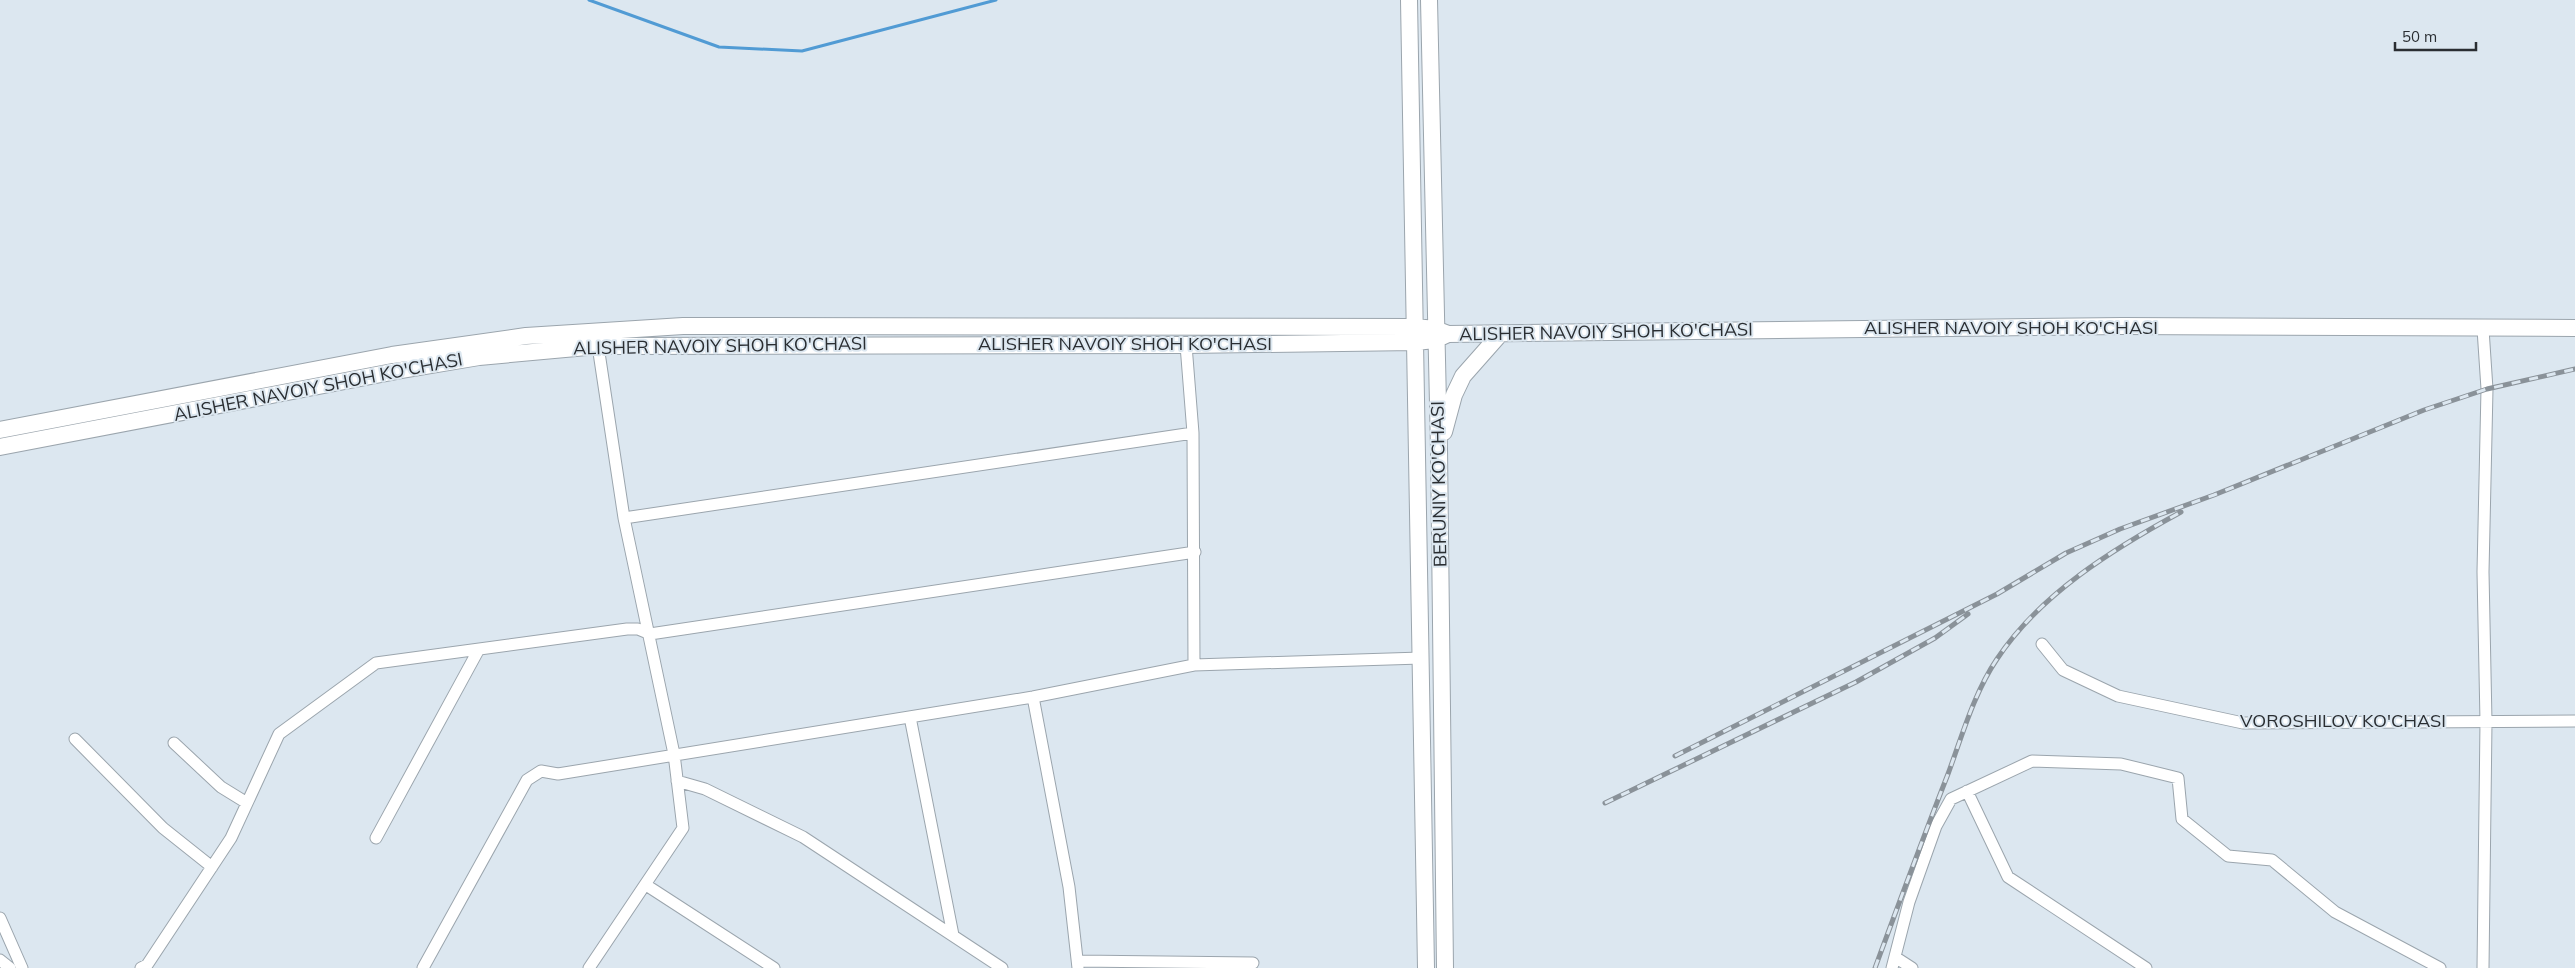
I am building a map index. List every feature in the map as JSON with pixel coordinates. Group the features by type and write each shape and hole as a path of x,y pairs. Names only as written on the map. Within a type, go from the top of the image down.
{"main road":[{"name":"BERUNIY KO'CHASI","path":"1409,0 1426,968"},
{"name":"BERUNIY KO'CHASI","path":"1429,0 1439,334 1445,968"},
{"name":"ALISHER NAVOIY SHOH KO'CHASI","path":"0,430 392,355 526,336 683,326 1415,334 2122,326 2575,328"},
{"path":"1439,449 1454,395 1462,376 1501,333"},
{"name":"ALISHER NAVOIY SHOH KO'CHASI","path":"0,447 402,370 479,357 598,346 1186,345 1415,334"}],"street":[{"path":"2483,328 2487,389 2484,572 2486,722 2483,968"},
{"path":"1186,345 1193,433 1194,665"},
{"path":"589,968 684,828 674,754 624,518 598,346"},
{"path":"624,518 1193,433"},
{"path":"141,968 147,965 231,838 279,734 376,663 627,629 638,629 650,634 1195,552"},
{"name":"VOROSHILOV KO'CHASI","path":"2042,644 2063,670 2118,696 2243,723 2575,721"},
{"path":"376,838 479,649"},
{"path":"423,968 527,780 534,773 541,770 558,774 1032,697 1194,665 1420,658"},
{"path":"1032,697 1069,887 1078,965 1253,963"},
{"path":"910,717 953,936"},
{"path":"75,739 163,828 212,867"},
{"path":"174,743 221,787 247,803"},
{"path":"1912,968 1893,963 1909,902 1936,826 1951,799 2032,761 2121,764 2178,778 2182,819 2228,856 2272,860 2335,912 2440,968"},
{"path":"678,781 705,789 803,837 1002,968"},
{"path":"1967,791 2008,877 2146,968"},
{"path":"646,885 774,968"},
{"path":"0,918 22,968"},
{"path":"0,960 10,968"}],"waterway":[{"path":"589,0 719,47 802,51 996,0"}],"railway":[{"path":"1675,756 1997,594 2066,553 2120,529 2214,495 2424,410 2487,389 2575,369"},
{"path":"1875,968 1969,715 1997,659 2014,636 2056,594 2104,558 2181,512"},
{"path":"1605,803 1856,682 1935,638 1968,614"}]}
